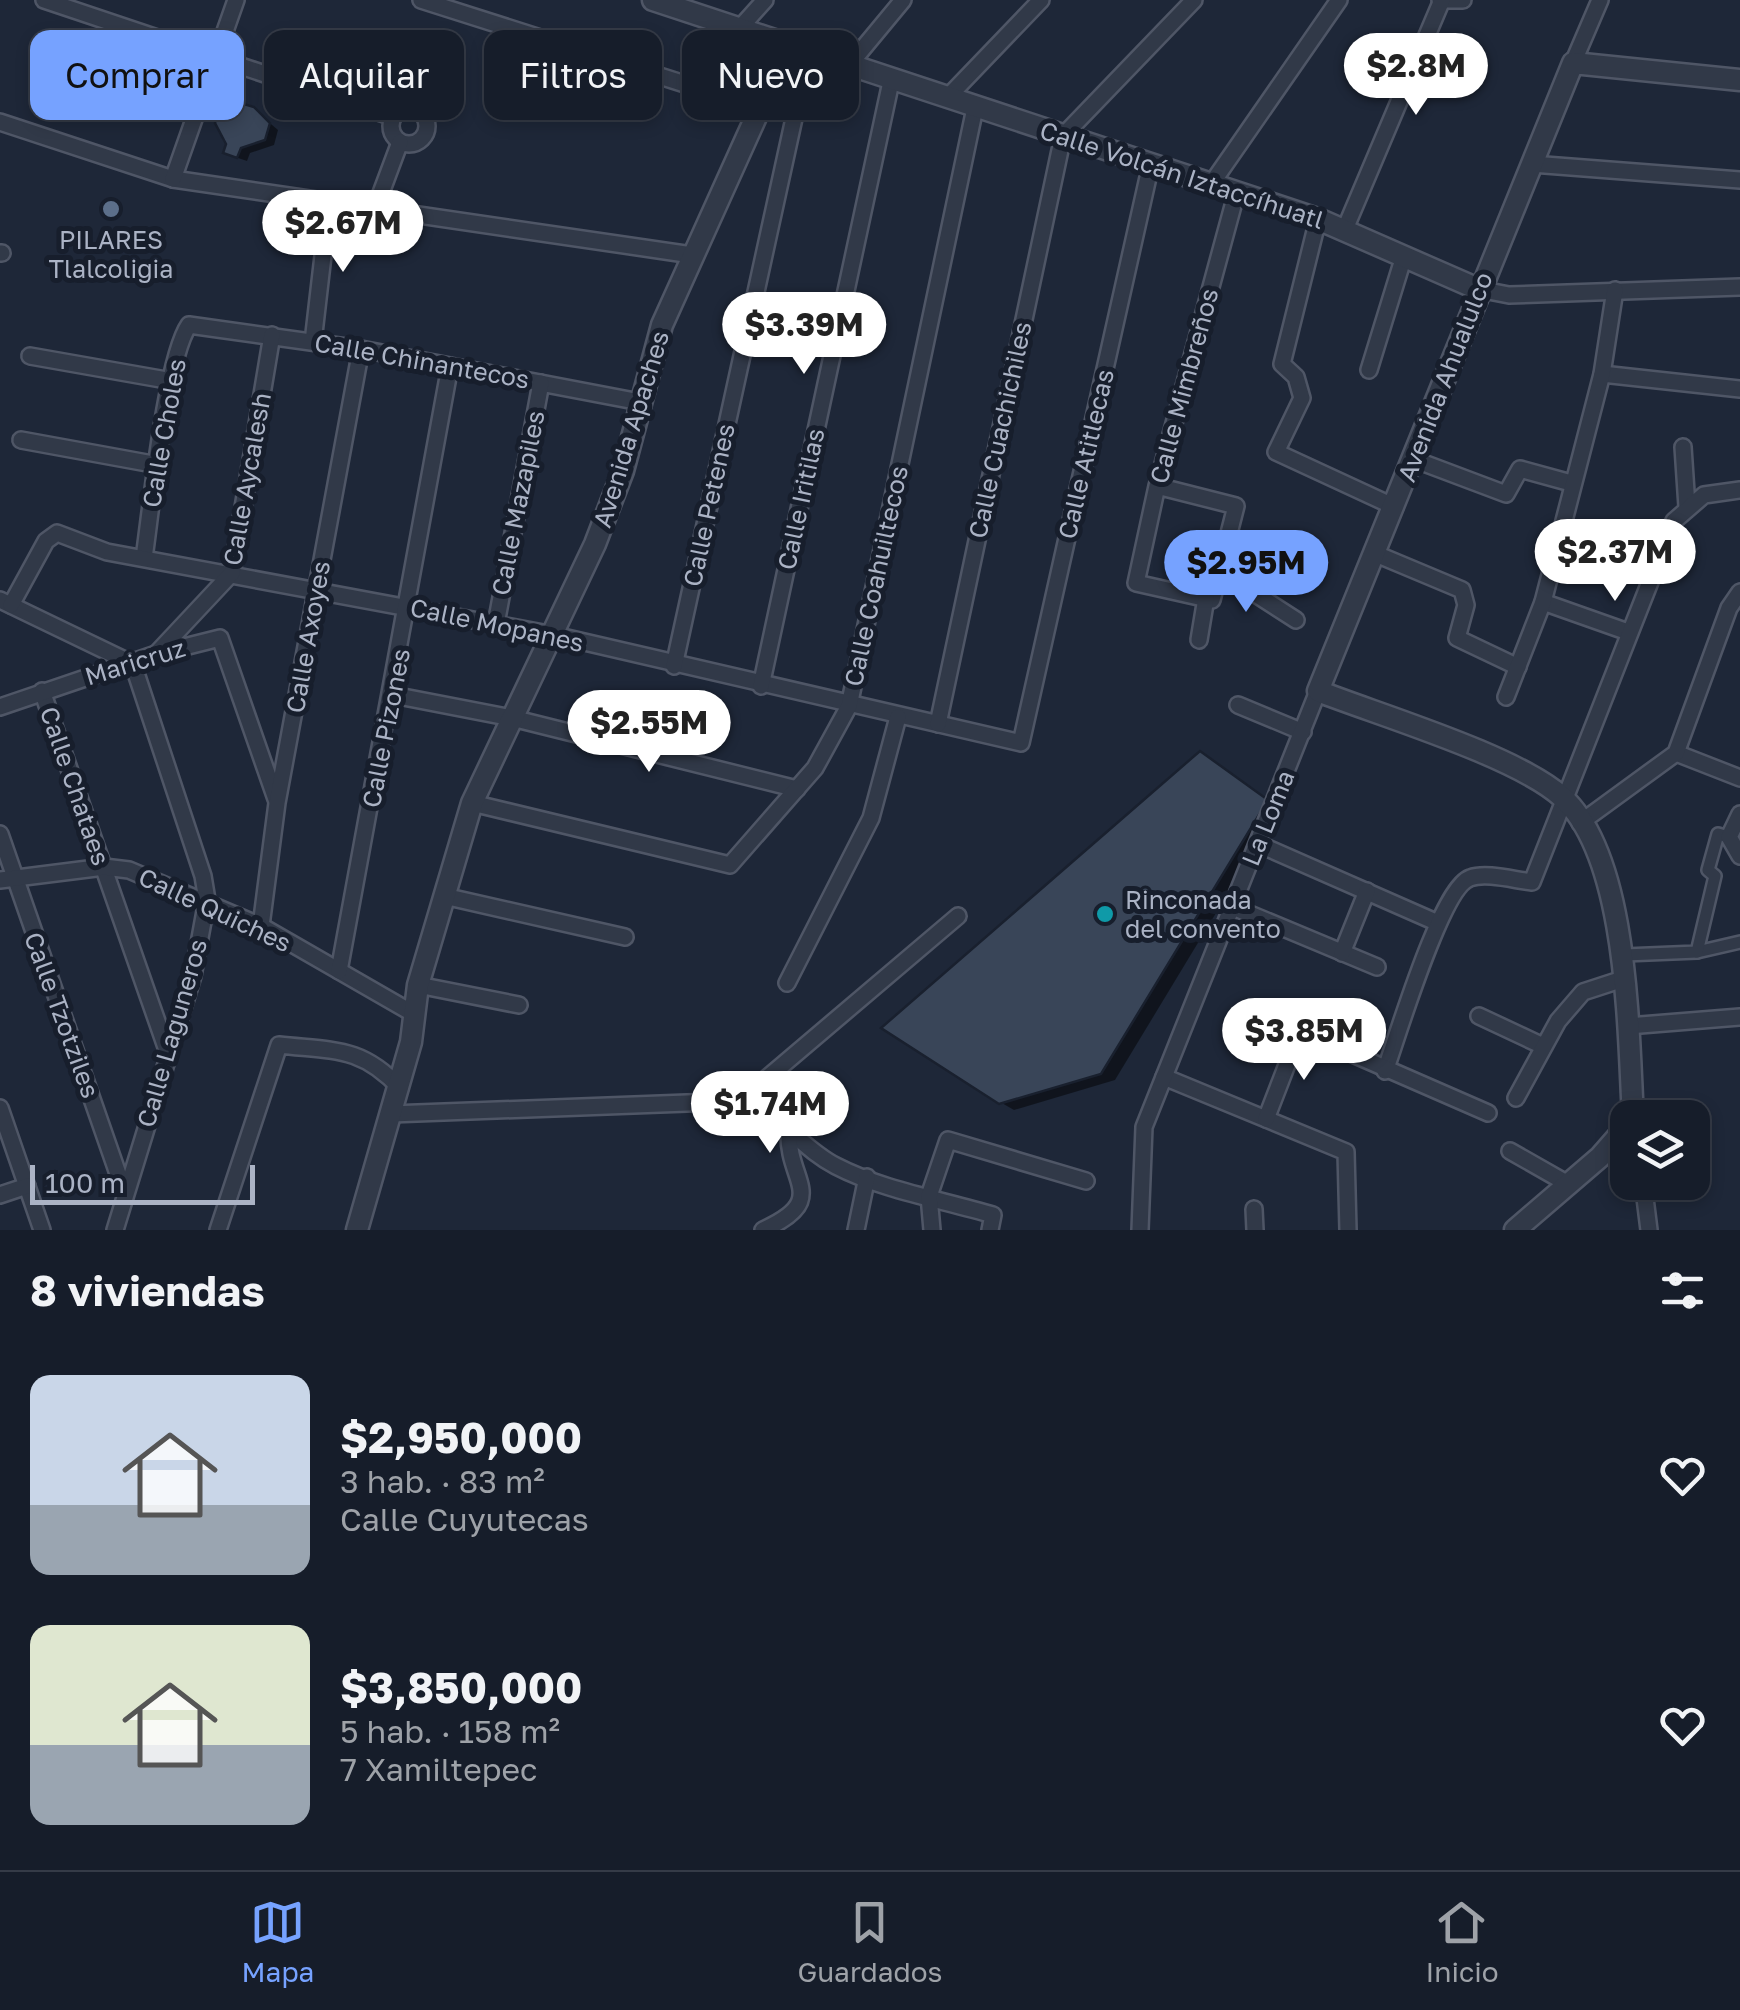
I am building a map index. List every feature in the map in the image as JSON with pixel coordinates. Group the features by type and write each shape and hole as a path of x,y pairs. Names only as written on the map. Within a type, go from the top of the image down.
{"street":[{"path":"44,0 131,30"},
{"path":"224,30 236,0"},
{"path":"421,0 682,83"},
{"name":"Calle Volcán Iztaccíhuatl","path":"653,0 742,30"},
{"path":"739,29 765,0"},
{"path":"859,53 902,0"},
{"path":"947,98 1041,0"},
{"path":"1062,136 1194,0"},
{"path":"1212,183 1340,0"},
{"path":"1345,229 1441,0 1463,0"},
{"path":"1600,0 1572,63 1740,79"},
{"name":"Avenida Ahualulco","path":"1318,692 1572,63"},
{"name":"Calle Volcán Iztaccíhuatl","path":"859,67 1318,219 1478,289"},
{"name":"Calle Iritilas","path":"760,686 892,77"},
{"name":"Calle Coahuiltecos","path":"472,802 730,865 814,768 848,706 975,108"},
{"path":"173,180 193,120"},
{"path":"393,120 391,131 400,142"},
{"path":"400,142 420,140 426,130 425,120"},
{"name":"Avenida Apaches","path":"357,1230 400,1088 418,985 472,802 554,635 623,471 662,325 754,120"},
{"name":"Calle Petenes","path":"674,666 794,120"},
{"path":"0,122 173,180 692,256"},
{"name":"Calle Cuachichiles","path":"938,724 1062,136"},
{"path":"375,209 400,142"},
{"name":"Calle Atitlecas","path":"1021,743 1151,164"},
{"path":"1532,164 1740,180"},
{"name":"Calle Mimbreños","path":"1206,598 1136,582 1157,486 1237,191"},
{"path":"313,342 328,204"},
{"path":"1318,219 1282,364 1296,378 1302,398 1276,452 1395,507"},
{"path":"1369,370 1404,256"},
{"path":"1478,289 1509,295 1740,287"},
{"path":"1506,697 1543,602 1602,374 1615,290"},
{"name":"Calle Chinantecos","path":"204,324 361,349 640,402"},
{"name":"Calle Choles","path":"144,558 181,337 189,326 204,324"},
{"name":"Calle Aycalesh","path":"156,654 232,573 272,335"},
{"name":"Calle Axoyes","path":"261,926 277,803 361,349"},
{"path":"30,356 172,381"},
{"name":"Calle Pizones","path":"339,972 393,695 450,366"},
{"path":"1602,374 1740,388"},
{"name":"Calle Mazapiles","path":"496,624 540,383"},
{"path":"21,440 158,465"},
{"path":"1682,447 1687,507"},
{"path":"1413,460 1506,494 1520,469 1571,483"},
{"path":"1157,486 1236,506 1212,600 1206,598 1199,640"},
{"path":"1385,1071 1438,923 1463,881 1474,876 1532,882 1674,521 1704,495 1740,490"},
{"name":"Calle Mopanes","path":"5,602 46,541 57,533 107,552 554,635 760,686 1021,743"},
{"path":"1376,554 1462,590 1466,606 1457,638 1518,667"},
{"path":"1220,571 1296,620"},
{"path":"1580,823 1676,753 1729,608 1740,592"},
{"path":"5,602 133,664"},
{"path":"1543,602 1628,632"},
{"name":"Maricruz","path":"0,707 156,654 220,638 277,803"},
{"name":"Calle Laguneros","path":"115,1230 192,976 207,900 133,664"},
{"name":"Calle Chataes","path":"42,691 167,1050"},
{"path":"1318,692 1510,766 1563,797 1594,844 1624,955 1632,1100"},
{"name":"La Loma","path":"1140,1230 1144,1128 1318,692"},
{"path":"393,695 512,718 796,789"},
{"path":"1238,705 1303,732"},
{"path":"787,983 871,818 898,716"},
{"path":"1676,753 1740,778"},
{"path":"1729,837 1740,814"},
{"name":"Calle Tzotziles","path":"0,834 6,879 126,1195"},
{"path":"1696,952 1715,876 1708,870 1718,834 1729,837 1740,856"},
{"path":"1258,844 1438,923"},
{"name":"Calle Quiches","path":"6,879 104,866 128,870 207,900 261,926 414,1014"},
{"path":"1342,953 1367,891"},
{"path":"444,896 625,937"},
{"path":"1233,907 1377,967"},
{"path":"740,1101 958,916"},
{"path":"1624,955 1696,952 1740,942"},
{"path":"1516,1098 1542,1046 1584,992 1626,978"},
{"path":"418,985 519,1006"},
{"path":"1479,1016 1542,1046"},
{"path":"1628,1026 1740,1017"},
{"path":"1266,1119 1300,1031 1488,1114"},
{"path":"218,1230 279,1045 346,1052 377,1064 400,1088"},
{"path":"1164,1077 1346,1152 1348,1230"},
{"path":"391,1114 740,1101 774,1114 817,1156 867,1178 994,1214 990,1230"},
{"path":"0,1108 42,1230"},
{"path":"763,1230 794,1214 800,1204 803,1192 789,1132"},
{"path":"932,1230 929,1196 948,1140 1086,1181"},
{"path":"1515,1230 1610,1143"},
{"path":"1510,1151 1568,1184"},
{"path":"856,1230 867,1178"},
{"path":"0,1195 27,1186"},
{"path":"1646,1200 1650,1230"},
{"path":"1254,1210 1255,1230"}],"building":[{"path":"244,104 254,107 270,123 265,140 241,148 237,158 223,153 226,144 215,123 244,120"},
{"name":"Rinconada del convento","path":"1200,751 1268,800 1101,1074 999,1104 881,1028"}],"place":[{"name":"PILARES Tlalcoligia","path":"111,209"},
{"name":"Rinconada del convento","path":"1105,914"}]}
